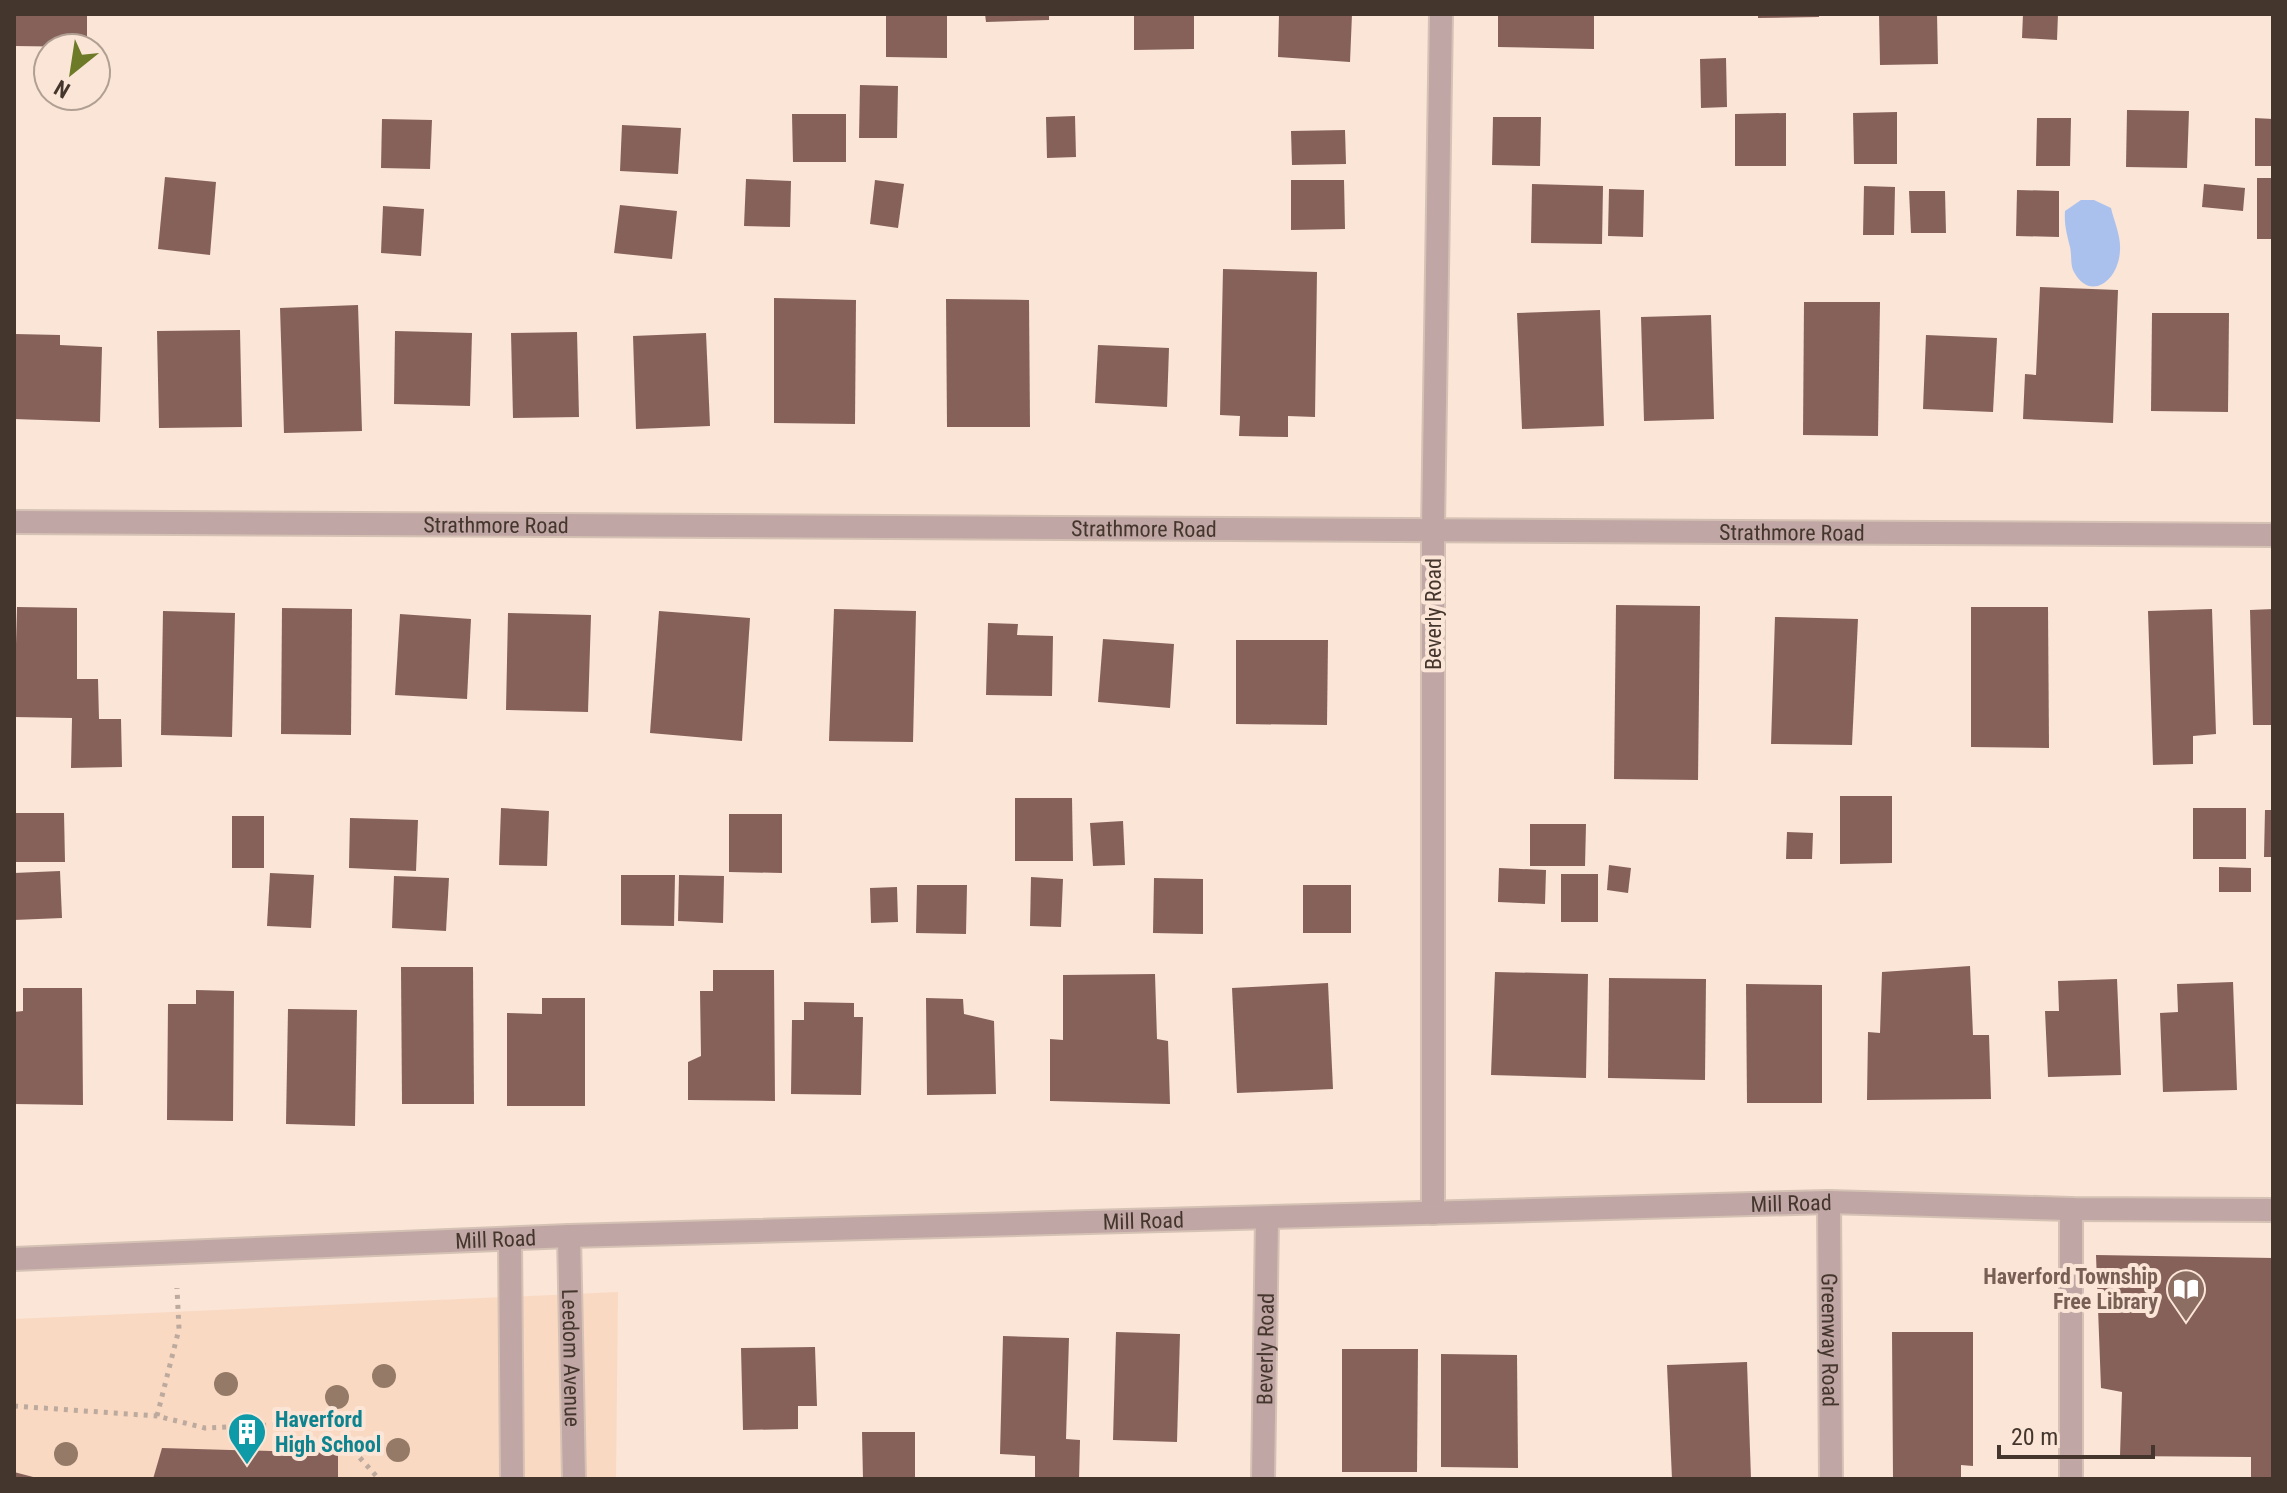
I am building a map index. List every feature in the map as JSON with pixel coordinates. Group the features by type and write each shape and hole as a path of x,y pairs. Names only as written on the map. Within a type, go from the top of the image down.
{"street":[{"name":"Beverly Road","path":"1433,1213 1433,528 1441,14"},
{"name":"Strathmore Road","path":"14,522 2273,535"},
{"name":"Mill Road","path":"14,1259 569,1236 1267,1220 1829,1202 2071,1209 2273,1210"},
{"name":"Greenway Road","path":"1829,1202 1831,1479"},
{"path":"2071,1209 2071,1479"},
{"name":"Beverly Road","path":"1263,1479 1267,1220"},
{"name":"Leedom Avenue","path":"569,1236 574,1479"},
{"path":"510,1240 512,1479"}],"path":[{"path":"157,1416 179,1329"},
{"path":"14,1406 157,1416 205,1428 341,1422 351,1448 379,1479"}],"shaded area":[{"path":"618,1292 616,1479 14,1479 14,1319"}],"water":[{"path":"2081,200 2094,200 2111,208 2119,239 2115,271 2103,284 2095,286 2088,286 2074,272 2065,225 2065,211"}],"building":[{"path":"14,14 87,14 87,32 32,32 32,46 14,46"},
{"path":"886,14 947,14 947,58 886,57"},
{"path":"985,14 1049,14 1049,20 986,22"},
{"path":"1134,14 1194,14 1194,49 1134,50"},
{"path":"1279,14 1352,14 1350,62 1278,57"},
{"path":"1498,14 1594,14 1594,49 1498,47"},
{"path":"1758,14 1819,14 1819,17 1758,18"},
{"path":"1879,14 1937,14 1938,64 1880,65"},
{"path":"2023,14 2058,14 2057,40 2022,38"},
{"path":"1726,58 1727,107 1701,108 1700,59"},
{"path":"860,85 898,86 897,138 859,138"},
{"path":"2127,110 2189,111 2187,168 2126,167"},
{"path":"1897,112 1897,164 1854,164 1853,113"},
{"path":"1786,113 1786,166 1735,166 1735,114"},
{"path":"792,114 846,114 846,162 793,162"},
{"path":"1075,116 1076,157 1047,158 1046,117"},
{"path":"1493,117 1541,117 1540,166 1492,165"},
{"path":"2037,118 2071,118 2070,166 2036,166"},
{"path":"2255,118 2273,119 2273,166 2255,166"},
{"path":"382,119 432,120 430,169 381,168"},
{"path":"622,125 681,128 678,174 620,171"},
{"path":"1345,130 1346,164 1292,165 1291,131"},
{"path":"165,177 216,182 210,255 158,249"},
{"path":"2257,178 2273,178 2273,239 2257,239"},
{"path":"746,179 791,181 790,227 744,226"},
{"path":"875,180 904,184 898,228 870,224"},
{"path":"1291,180 1344,180 1345,229 1291,230"},
{"path":"1532,184 1603,186 1602,244 1531,243"},
{"path":"2204,184 2245,188 2243,211 2202,207"},
{"path":"1864,186 1895,187 1894,235 1863,235"},
{"path":"1609,189 1644,190 1643,237 1608,236"},
{"path":"2017,190 2059,191 2059,237 2016,236"},
{"path":"1909,191 1945,191 1946,233 1911,233"},
{"path":"620,205 677,211 672,259 614,253"},
{"path":"383,206 424,209 421,256 381,253"},
{"path":"1223,269 1317,272 1315,417 1288,416 1288,437 1239,436 1240,416 1220,415"},
{"path":"2040,287 2118,290 2113,423 2023,419 2025,374 2036,375"},
{"path":"774,298 856,300 855,424 774,423"},
{"path":"946,299 1029,300 1030,427 947,427"},
{"path":"1804,302 1880,302 1878,436 1803,435"},
{"path":"358,305 362,431 284,433 280,308"},
{"path":"1600,310 1604,426 1522,429 1517,313"},
{"path":"2152,313 2229,313 2228,412 2151,411"},
{"path":"1711,315 1714,419 1644,421 1641,317"},
{"path":"240,330 242,427 159,428 157,331"},
{"path":"395,331 472,333 470,406 394,404"},
{"path":"577,332 579,417 513,418 511,333"},
{"path":"706,333 710,426 636,429 633,336"},
{"path":"15,334 60,335 60,345 102,347 100,422 14,419"},
{"path":"1926,335 1997,338 1993,412 1923,409"},
{"path":"1098,345 1169,348 1167,407 1095,403"},
{"path":"1616,605 1700,606 1698,780 1614,779"},
{"path":"17,607 77,608 77,679 98,679 99,719 121,719 122,767 71,768 72,718 14,717"},
{"path":"1971,607 2048,607 2049,748 1971,747"},
{"path":"282,608 352,609 351,735 281,734"},
{"path":"834,609 916,611 913,742 829,741"},
{"path":"2212,609 2216,734 2193,736 2193,764 2153,765 2148,611"},
{"path":"2273,609 2273,725 2253,725 2250,610"},
{"path":"163,611 235,613 232,737 161,735"},
{"path":"659,611 750,618 742,741 650,733"},
{"path":"508,613 591,615 588,712 506,710"},
{"path":"400,614 471,619 467,699 395,695"},
{"path":"1775,617 1858,619 1852,745 1771,744"},
{"path":"988,623 1018,624 1017,635 1053,636 1052,696 986,695"},
{"path":"1103,639 1174,644 1170,708 1098,702"},
{"path":"1236,640 1328,640 1327,725 1236,724"},
{"path":"1840,796 1892,796 1892,863 1840,864"},
{"path":"1015,798 1072,798 1073,861 1015,861"},
{"path":"501,808 549,811 547,866 499,865"},
{"path":"2193,808 2246,808 2246,859 2193,859"},
{"path":"2265,810 2273,810 2273,857 2264,857"},
{"path":"14,813 64,813 65,862 14,862"},
{"path":"729,814 782,814 782,873 729,872"},
{"path":"232,816 264,816 264,868 232,868"},
{"path":"350,818 418,820 416,871 349,868"},
{"path":"1123,821 1125,865 1093,866 1090,823"},
{"path":"1530,824 1586,824 1585,866 1530,866"},
{"path":"1787,832 1813,833 1812,859 1786,859"},
{"path":"1609,865 1631,868 1628,893 1607,890"},
{"path":"2219,867 2251,868 2251,892 2219,892"},
{"path":"1499,868 1546,870 1545,904 1498,902"},
{"path":"60,871 62,918 14,920 14,873"},
{"path":"270,873 314,875 311,928 267,926"},
{"path":"1561,874 1598,874 1598,922 1561,922"},
{"path":"621,875 675,875 674,926 621,925"},
{"path":"679,875 724,876 723,923 678,921"},
{"path":"394,876 449,878 446,931 392,928"},
{"path":"1031,877 1063,879 1061,927 1030,926"},
{"path":"1154,878 1203,879 1203,934 1153,933"},
{"path":"917,885 967,885 966,934 916,933"},
{"path":"1303,885 1351,885 1351,933 1303,933"},
{"path":"897,887 898,922 871,923 870,888"},
{"path":"1970,966 1973,1035 1989,1035 1991,1099 1867,1100 1868,1032 1880,1033 1882,972"},
{"path":"401,967 473,967 474,1104 402,1104"},
{"path":"713,970 774,970 775,1101 688,1100 688,1062 701,1056 700,991 713,991"},
{"path":"1495,972 1588,974 1586,1078 1491,1075"},
{"path":"1155,974 1157,1039 1168,1041 1170,1104 1050,1101 1050,1039 1063,1040 1063,975"},
{"path":"1609,978 1706,979 1705,1080 1608,1078"},
{"path":"2117,979 2121,1075 2048,1077 2045,1011 2059,1011 2058,981"},
{"path":"2233,982 2237,1090 2163,1092 2160,1013 2178,1012 2177,984"},
{"path":"1328,983 1333,1089 1237,1093 1232,988"},
{"path":"1746,984 1822,985 1822,1103 1747,1103"},
{"path":"23,988 82,988 83,1105 14,1104 14,1012 23,1011"},
{"path":"196,990 234,991 233,1121 167,1120 168,1004 196,1004"},
{"path":"542,998 585,998 585,1106 507,1106 507,1013 542,1014"},
{"path":"926,998 963,999 964,1014 994,1021 996,1094 927,1095"},
{"path":"804,1002 854,1003 854,1017 863,1017 861,1095 791,1094 792,1020 804,1020"},
{"path":"288,1009 357,1010 355,1126 286,1124"},
{"name":"Haverford Township Free Library","path":"2096,1255 2273,1258 2273,1479 2251,1479 2251,1457 2120,1456 2122,1392 2101,1388"},
{"path":"1116,1332 1180,1334 1177,1442 1113,1440"},
{"path":"1892,1332 1973,1332 1973,1466 1961,1465 1961,1479 1893,1479"},
{"path":"1003,1336 1069,1338 1066,1439 1080,1440 1079,1479 1035,1479 1035,1456 1000,1454"},
{"path":"815,1347 817,1406 798,1406 798,1429 743,1430 741,1348"},
{"path":"1342,1349 1418,1349 1417,1472 1342,1472"},
{"path":"1441,1354 1517,1355 1518,1468 1441,1467"},
{"path":"1747,1362 1751,1479 1672,1479 1667,1365"},
{"path":"862,1432 915,1432 915,1479 863,1479"},
{"name":"Haverford High School","path":"162,1448 338,1453 338,1479 153,1479"},
{"path":"14,1472 37,1478 37,1479 14,1479"}],"place":[{"name":"Haverford Township Free Library","path":"2186,1323"},
{"name":"Haverford High School","path":"247,1466"}]}
